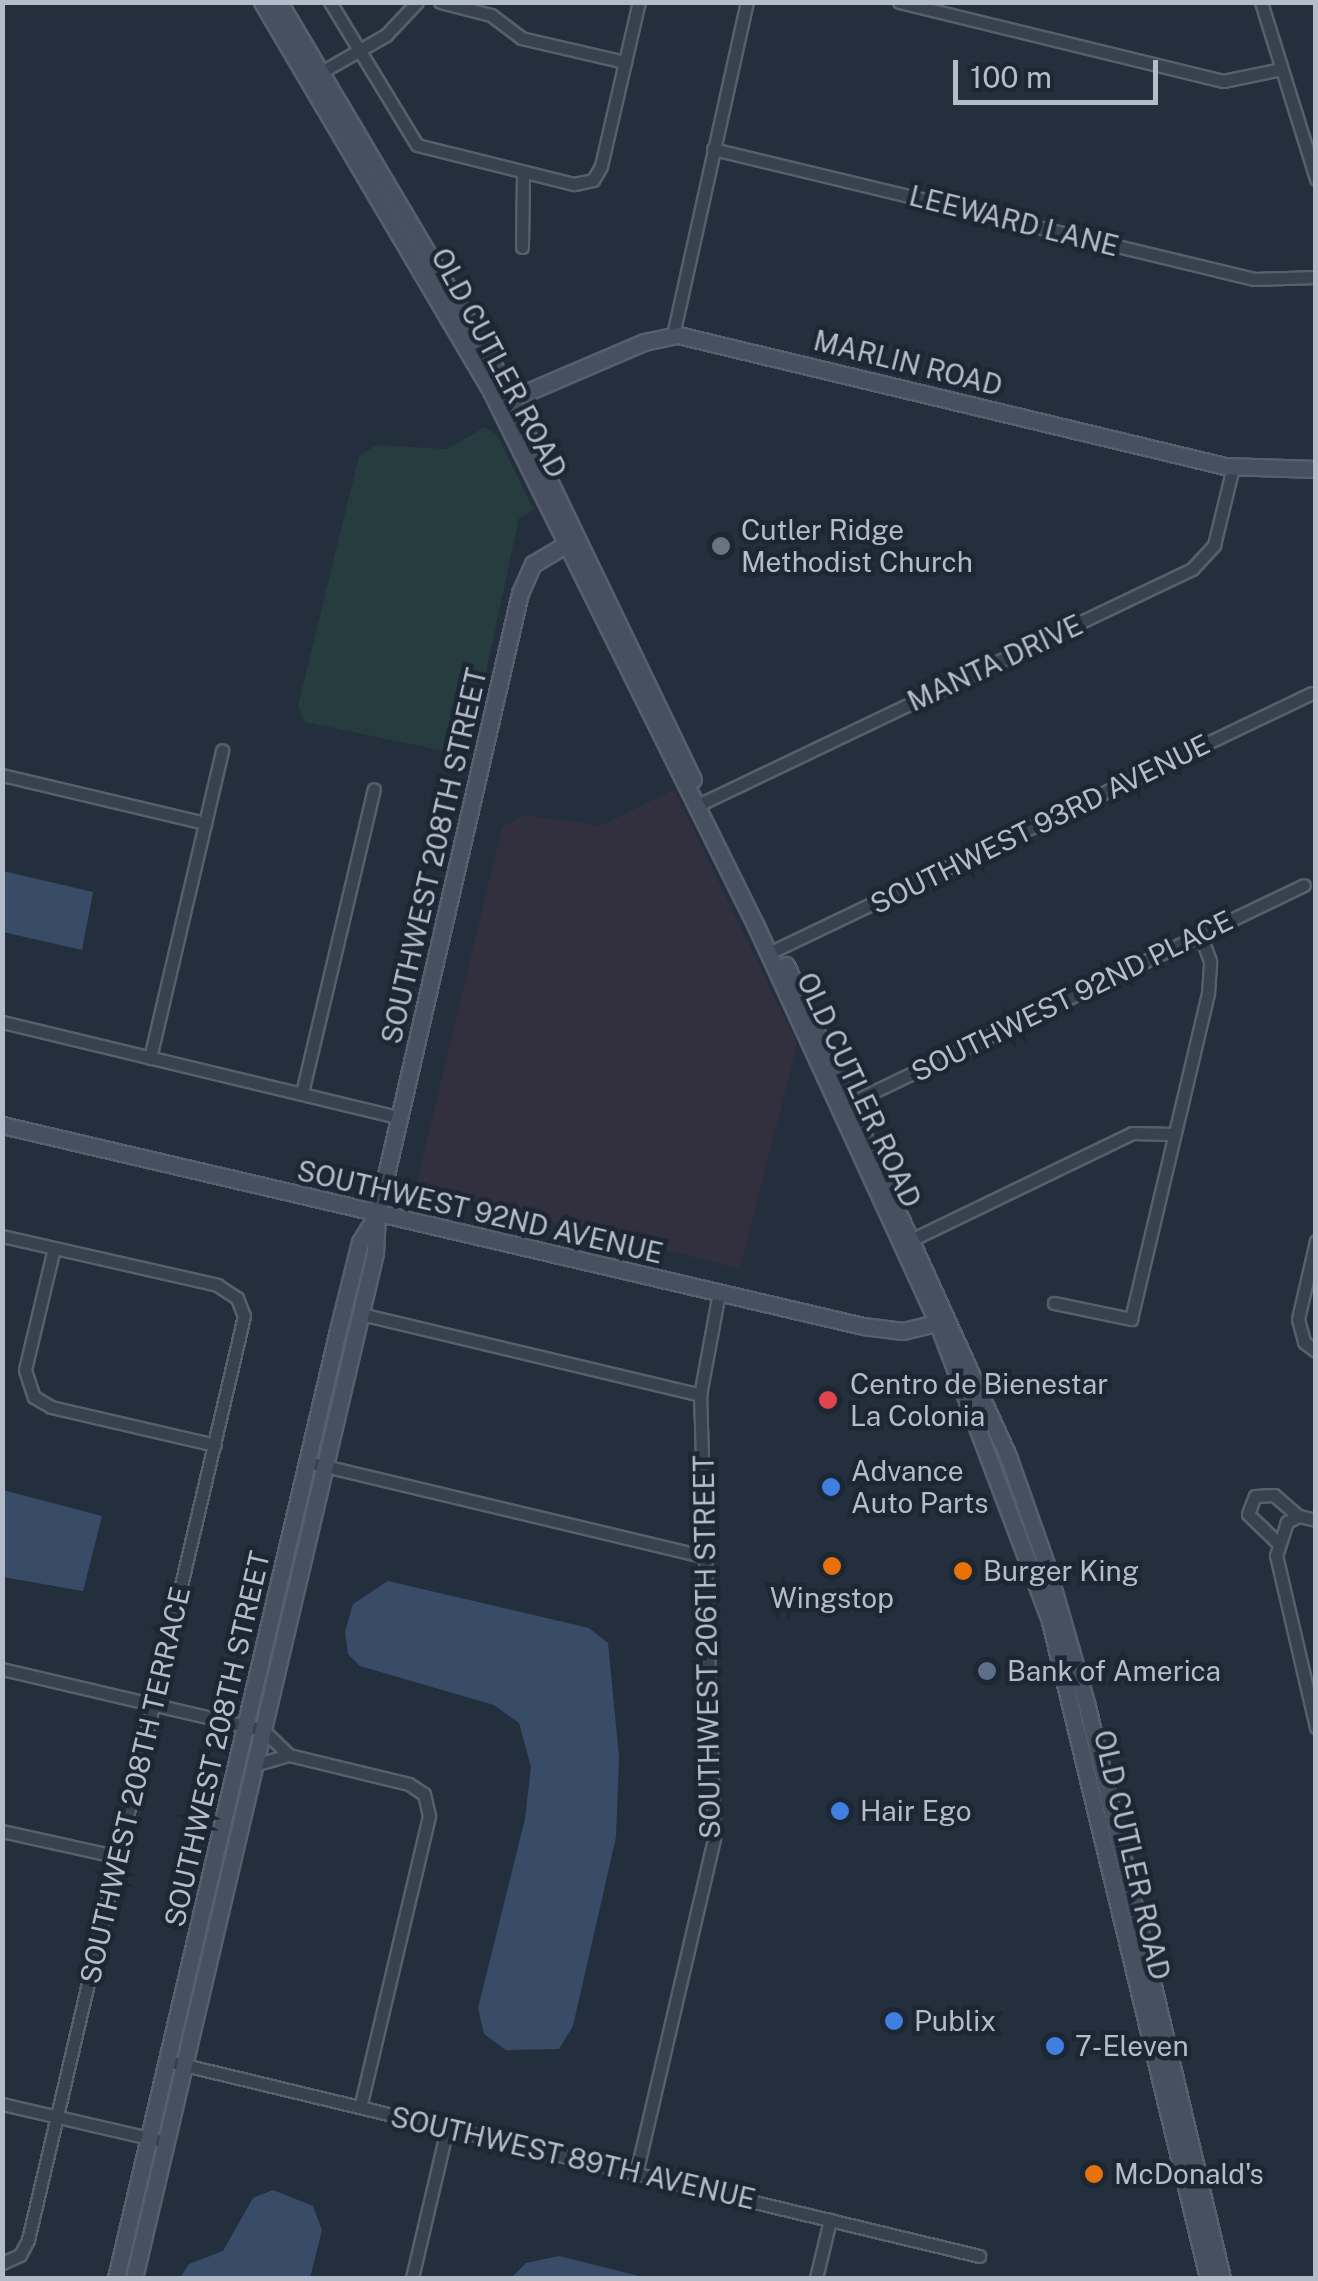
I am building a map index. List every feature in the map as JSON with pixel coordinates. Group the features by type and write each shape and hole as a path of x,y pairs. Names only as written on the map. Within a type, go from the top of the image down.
{"street":[{"name":"OLD CUTLER ROAD","path":"262,2 314,77 504,402 773,951 1008,1456 1094,1737 1121,1884"},
{"name":"OLD CUTLER ROAD","path":"279,2 314,77"},
{"path":"330,2 417,145 574,184 593,180 639,2"},
{"path":"314,77 390,32 417,2"},
{"path":"440,2 491,15 521,38 625,62"},
{"path":"504,402 673,335 748,2"},
{"path":"899,2 1208,78 1233,80 1281,69"},
{"path":"1262,2 1316,179"},
{"name":"LEEWARD LANE","path":"713,149 1254,279 1316,277"},
{"path":"522,247 523,173"},
{"name":"MARLIN ROAD","path":"673,335 1233,468 1316,468"},
{"name":"MANTA DRIVE","path":"700,804 1192,569 1214,545 1233,468"},
{"name":"SOUTHWEST 208TH STREET","path":"116,2278 245,1726 361,1314 376,1214 523,582 533,564 573,541"},
{"name":"SOUTHWEST 93RD AVENUE","path":"773,951 1312,693"},
{"path":"150,1058 222,750"},
{"path":"2,775 205,823"},
{"path":"302,1093 374,788"},
{"name":"SOUTHWEST 92ND PLACE","path":"846,1105 1304,885"},
{"path":"1054,1303 1131,1319 1211,973 1200,934"},
{"path":"2,1022 399,1118"},
{"name":"OLD CUTLER ROAD","path":"846,1105 913,1238 943,1322"},
{"name":"SOUTHWEST 92ND AVENUE","path":"2,1125 882,1330 943,1322"},
{"path":"913,1238 1132,1133 1173,1134"},
{"name":"SOUTHWEST 208TH STREET","path":"134,2278 262,1730 360,1242 376,1214"},
{"path":"2,1236 54,1248 26,1364 27,1386 51,1407 214,1445"},
{"path":"1316,1242 1298,1319 1304,1342 1316,1351"},
{"name":"SOUTHWEST 208TH TERRACE","path":"5,2262 28,2240 243,1320 237,1298 217,1285 54,1248"},
{"name":"SOUTHWEST 206TH STREET","path":"636,2174 713,1848 700,1395 718,1292"},
{"path":"361,1314 700,1395"},
{"path":"316,1464 706,1557"},
{"path":"1316,1520 1292,1519 1274,1496 1255,1496 1248,1514 1277,1542 1316,1727"},
{"path":"1277,1542 1292,1519"},
{"name":"OLD CUTLER ROAD","path":"1045,1583 1074,1718 1121,1884 1184,2148 1222,2278"},
{"path":"2,1669 262,1730 289,1755 421,1791 429,1816 360,2108"},
{"path":"1074,1718 1094,1737"},
{"path":"254,1765 289,1755"},
{"path":"2,1831 119,1857"},
{"name":"SOUTHWEST 89TH AVENUE","path":"167,2061 979,2256"},
{"path":"2,2104 166,2142"},
{"path":"412,2278 447,2129"},
{"name":"OLD CUTLER ROAD","path":"1184,2148 1208,2278"},
{"path":"816,2278 830,2220"}],"shaded area":[{"path":"674,790 797,1044 740,1269 416,1186 502,827 525,815 600,826"}],"green space":[{"path":"485,427 497,435 534,510 519,518 468,756 305,722 298,706 359,456 376,445 447,449"}],"water":[{"path":"3,871 93,892 82,950 3,932"},
{"path":"3,1490 102,1516 83,1591 3,1577"},
{"path":"388,1581 589,1628 608,1643 619,1757 616,1837 573,2026 559,2049 506,2050 484,2034 478,2008 525,1819 531,1767 519,1723 494,1705 360,1666 348,1654 345,1632 353,1604"},
{"path":"273,2190 313,2206 322,2230 310,2278 180,2278 189,2264 223,2251 253,2198"},
{"path":"559,2256 647,2278 511,2278 526,2263"}],"place":[{"name":"Cutler Ridge Methodist Church","path":"721,546"},
{"name":"Centro de Bienestar La Colonia","path":"828,1400"},
{"name":"Advance Auto Parts","path":"831,1487"},
{"name":"Wingstop","path":"832,1566"},
{"name":"Burger King","path":"963,1571"},
{"name":"Bank of America","path":"987,1671"},
{"name":"Hair Ego","path":"840,1811"},
{"name":"Publix","path":"894,2021"},
{"name":"7-Eleven","path":"1055,2046"},
{"name":"McDonald's","path":"1094,2174"}]}
